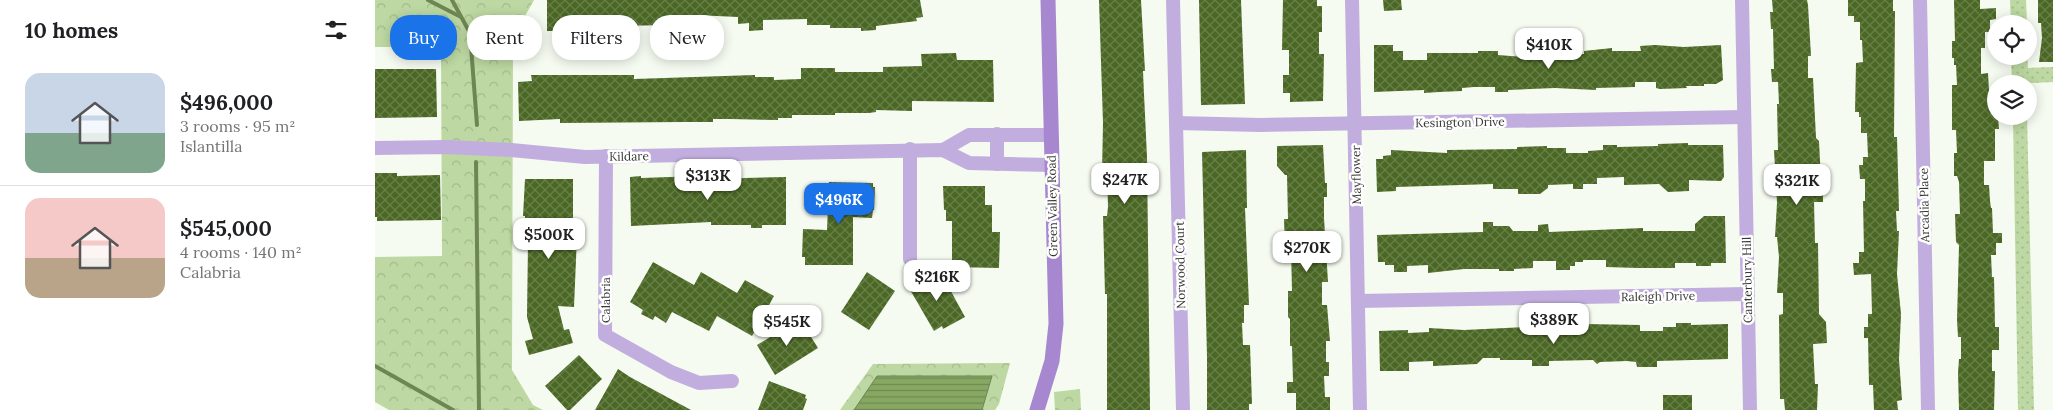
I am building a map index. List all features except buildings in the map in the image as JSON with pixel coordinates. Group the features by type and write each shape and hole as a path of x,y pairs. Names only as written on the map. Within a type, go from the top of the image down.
{"street":[{"name":"Green Valley Road","path":"1037,410 1052,361 1055,324 1049,0"},
{"name":"Norwood Court","path":"1173,0 1183,410"},
{"name":"Mayflower","path":"1352,0 1360,410"},
{"name":"Canterbury Hill","path":"1742,0 1750,410"},
{"name":"Arcadia Place","path":"1920,0 1928,410"},
{"name":"Kesington Drive","path":"1176,123 1261,125 1744,117"},
{"path":"997,134 997,164"},
{"path":"943,150 969,135 1051,135"},
{"name":"Kildare","path":"375,148 447,147 511,150 585,157 911,149 943,150 969,163 1051,164"},
{"path":"910,258 911,149"},
{"name":"Calabria","path":"606,156 605,336 671,372 699,383 732,381"},
{"name":"Raleigh Drive","path":"1358,301 1748,294"}],"green space":[{"path":"375,0 534,0 526,15 467,15 467,60 513,60 512,370 533,405 543,410 389,410 375,402 375,257 442,256 441,60 457,60 457,15 390,15 390,47 375,47"},
{"path":"2010,0 2026,0 2027,15 2011,15"},
{"path":"2011,65 2028,65 2028,68 2053,67 2053,82 2037,83 2037,75 2012,75"},
{"path":"2013,125 2027,125 2034,410 2018,410"},
{"path":"1010,363 999,404 995,410 840,410 873,364"},
{"path":"1080,389 1081,410 1055,410 1054,392"}],"shaded area":[{"path":"877,376 992,376 982,410 854,410"}],"waterway":[{"path":"428,0 461,17"},
{"path":"452,0 470,33 477,125"},
{"path":"476,162 479,410"},
{"path":"375,366 453,410"}]}
